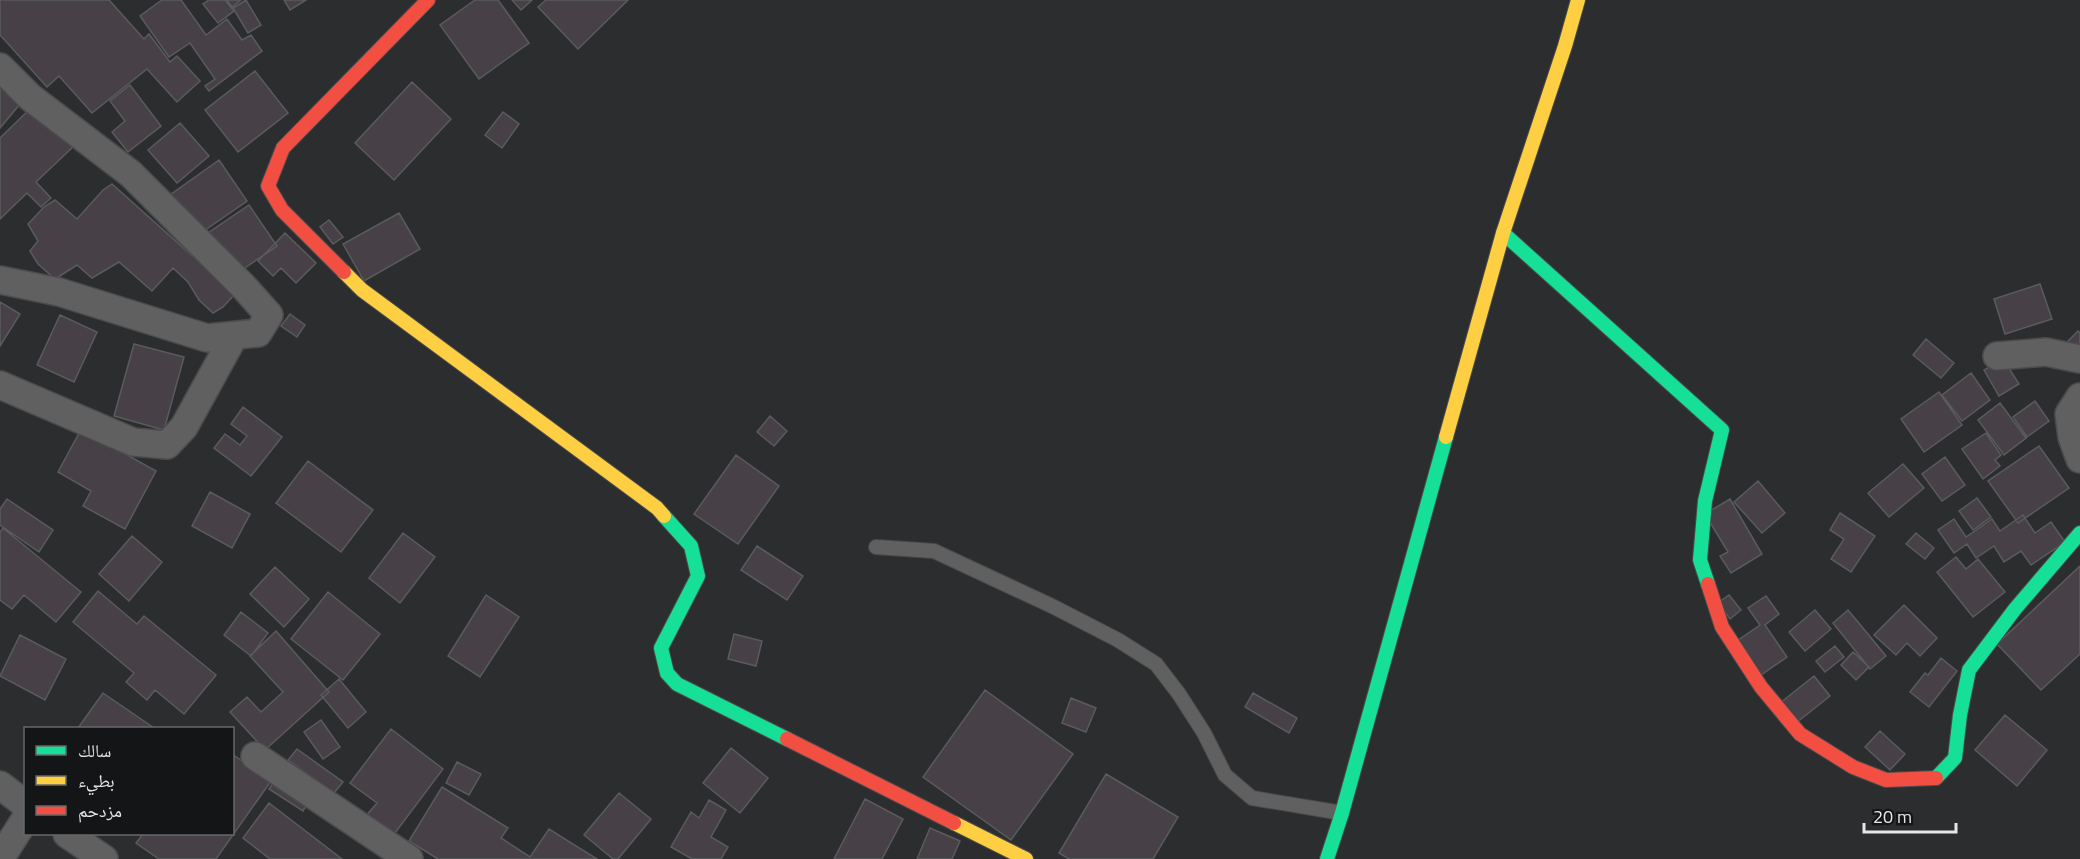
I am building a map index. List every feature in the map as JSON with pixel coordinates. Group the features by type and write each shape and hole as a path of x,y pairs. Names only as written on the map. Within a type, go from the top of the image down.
{"street":[{"path":"428,0 283,148 268,186 282,210 362,290 657,508 691,546 698,576 661,648 667,673 677,684 1026,859"},
{"path":"1327,859 1342,813 1503,233 1578,0"},
{"path":"0,67 30,97 131,174 269,315 258,333 207,338 58,292 0,280"},
{"path":"1503,233 1722,430 1705,501 1700,560 1722,627 1761,687 1800,734 1853,767 1886,780 1936,777 1955,758 1960,715 1969,670 2015,609 2080,532"},
{"path":"0,385 133,442 167,445 183,427 234,336"},
{"path":"1997,356 2046,352 2080,359"},
{"path":"2080,396 2069,414 2072,436 2080,459"},
{"path":"255,756 409,859"},
{"path":"0,785 24,803"},
{"path":"0,859 24,822"},
{"path":"68,835 104,859"}],"lane":[{"path":"876,547 933,551 1052,606 1118,640 1156,664 1197,724 1225,775 1252,798 1342,813"}],"building":[{"path":"0,0 109,0 144,39 149,34 170,62 177,56 200,81 177,102 147,69 92,113 59,76 47,87 0,35"},
{"path":"162,0 181,0 206,35 227,19 242,40 251,35 262,51 209,91 205,86 215,79 190,43 169,57 140,16"},
{"path":"209,0 225,0 234,11 218,23 203,4"},
{"path":"227,0 241,0 232,7"},
{"path":"246,0 261,25 248,33 233,8"},
{"path":"284,0 306,0 290,10"},
{"path":"475,0 498,0 529,43 479,79 440,25"},
{"path":"512,0 532,0 521,10"},
{"path":"546,0 628,0 578,49 538,7"},
{"path":"255,71 288,113 238,152 205,110"},
{"path":"0,77 25,98 0,128"},
{"path":"412,82 451,119 394,180 355,143"},
{"path":"130,85 161,126 128,152 112,132 125,121 110,101"},
{"path":"36,103 76,144 36,182 51,198 41,207 27,193 0,219 0,138"},
{"path":"503,112 519,124 502,148 485,135"},
{"path":"180,123 209,156 177,183 148,150"},
{"path":"219,160 247,201 198,235 170,195"},
{"path":"112,184 235,294 223,307 213,313 199,300 188,282 173,268 152,291 119,262 92,278 77,265 55,279 38,264 30,251 38,241 28,224 44,207 55,200 77,219 103,190"},
{"path":"249,205 277,246 236,274 208,233"},
{"path":"399,213 420,249 364,281 343,244"},
{"path":"329,220 343,237 333,244 320,227"},
{"path":"285,233 316,263 296,283 281,268 273,276 258,261"},
{"path":"2040,284 2052,319 2005,334 1994,299"},
{"path":"0,302 20,314 0,346"},
{"path":"290,314 305,325 297,337 281,326"},
{"path":"60,315 97,332 74,382 37,365"},
{"path":"2078,331 2080,333 2080,354 2068,341"},
{"path":"1926,339 1954,363 1941,378 1913,355"},
{"path":"134,344 184,357 164,430 114,416"},
{"path":"2003,359 2019,384 1999,396 1984,370"},
{"path":"1971,373 1990,400 1962,421 1942,395"},
{"path":"1939,392 1962,425 1924,452 1901,419"},
{"path":"2035,401 2049,421 2027,437 2013,417"},
{"path":"2000,403 2026,438 2004,455 1978,420"},
{"path":"243,407 282,437 251,476 214,448 225,434 240,445 247,436 231,424"},
{"path":"770,416 787,431 774,446 757,432"},
{"path":"84,424 123,445 120,451 156,471 125,529 83,506 91,491 58,472"},
{"path":"1986,433 2001,455 1995,460 2000,466 1983,479 1962,449"},
{"path":"2039,446 2069,488 2018,523 1988,481"},
{"path":"736,455 779,486 738,544 694,514"},
{"path":"1945,457 1965,485 1942,501 1922,474"},
{"path":"308,461 373,510 341,552 276,503"},
{"path":"1903,464 1924,488 1889,517 1868,493"},
{"path":"1758,481 1785,513 1762,533 1734,502"},
{"path":"210,492 250,514 232,548 192,526"},
{"path":"1977,498 1991,517 1973,530 1959,511"},
{"path":"7,499 53,530 39,552 0,525 0,509"},
{"path":"1730,499 1762,554 1731,573 1720,556 1728,552 1705,514"},
{"path":"1840,513 1875,536 1851,572 1831,559 1844,539 1830,530"},
{"path":"2023,515 2035,533 2051,522 2065,542 2031,565 2021,551 2004,562 1994,546 1976,558 1967,544 1954,553 1938,530 1954,519 1966,537 1992,519 2000,531"},
{"path":"3,528 81,592 56,622 24,595 12,609 0,600 0,532"},
{"path":"403,533 435,557 400,603 369,578"},
{"path":"1916,533 1934,548 1925,559 1906,544"},
{"path":"132,536 162,562 129,601 99,574"},
{"path":"757,546 803,576 787,600 741,570"},
{"path":"1956,557 1966,569 1978,559 2005,592 1973,617 1937,572"},
{"path":"2080,566 2080,654 2041,690 1997,644"},
{"path":"275,567 309,599 284,627 250,594"},
{"path":"98,591 137,624 144,616 216,675 184,714 155,690 147,700 126,682 134,673 73,622"},
{"path":"328,592 380,634 343,680 291,639"},
{"path":"486,595 519,617 480,677 448,656"},
{"path":"1729,595 1741,610 1730,619 1718,603"},
{"path":"1766,596 1779,614 1765,625 1787,657 1761,675 1737,641 1760,625 1748,608"},
{"path":"1904,605 1937,638 1920,656 1907,643 1896,655 1874,635"},
{"path":"1815,610 1831,629 1805,651 1789,632"},
{"path":"1848,610 1886,656 1870,669 1833,623"},
{"path":"241,612 268,633 251,656 224,635"},
{"path":"276,631 329,692 265,750 230,712 247,697 261,712 283,692 250,656"},
{"path":"734,634 762,641 756,666 728,659"},
{"path":"20,635 66,659 45,700 0,676"},
{"path":"1835,646 1844,657 1825,672 1816,661"},
{"path":"1853,652 1869,667 1856,680 1841,665"},
{"path":"1941,658 1957,671 1929,707 1910,692 1925,673 1928,675"},
{"path":"1814,676 1830,696 1796,723 1780,703"},
{"path":"339,679 366,712 348,728 321,695"},
{"path":"985,690 1073,754 1011,840 923,777"},
{"path":"103,693 153,727 79,727"},
{"path":"1253,693 1297,718 1289,733 1245,707"},
{"path":"1071,698 1096,708 1086,732 1062,723"},
{"path":"2005,715 2047,750 2017,786 1975,750"},
{"path":"321,720 340,747 323,759 304,732"},
{"path":"391,729 443,769 392,837 365,817 377,803 350,783"},
{"path":"1880,731 1905,754 1890,770 1865,747"},
{"path":"731,748 768,778 740,813 703,783"},
{"path":"297,749 343,782 334,793 288,760"},
{"path":"234,755 271,781 234,833"},
{"path":"457,762 481,774 469,795 446,783"},
{"path":"279,774 312,796 303,811 269,789"},
{"path":"1106,774 1178,817 1153,859 1069,859 1059,853"},
{"path":"442,787 508,828 501,838 530,857 549,829 597,859 438,859 409,841"},
{"path":"619,793 651,819 618,859 613,859 584,835"},
{"path":"865,799 903,819 882,859 834,859"},
{"path":"709,800 726,810 711,837 728,847 721,859 692,859 671,847 691,812 699,818"},
{"path":"269,803 342,859 270,859 243,838"},
{"path":"930,828 960,841 952,859 917,859"},
{"path":"142,835 233,835 216,859 159,859 136,843"}],"traffic: fast":[{"path":"1503,233 1722,430 1705,501 1700,560 1708,584"},
{"path":"1327,859 1342,813 1446,437"},
{"path":"664,516 691,546 698,576 661,648 667,673 677,684 787,739"},
{"path":"1936,778 1955,758 1960,715 1969,670 2015,609 2080,533"}],"traffic: slow":[{"path":"1446,437 1503,233 1578,0"},
{"path":"344,272 362,290 657,508 664,516"},
{"path":"954,823 1026,859"}],"traffic: jam":[{"path":"344,272 282,210 268,186 283,148 428,0"},
{"path":"1708,584 1722,627 1761,687 1800,734 1853,767 1886,780 1936,778"},
{"path":"787,739 954,823"}]}
